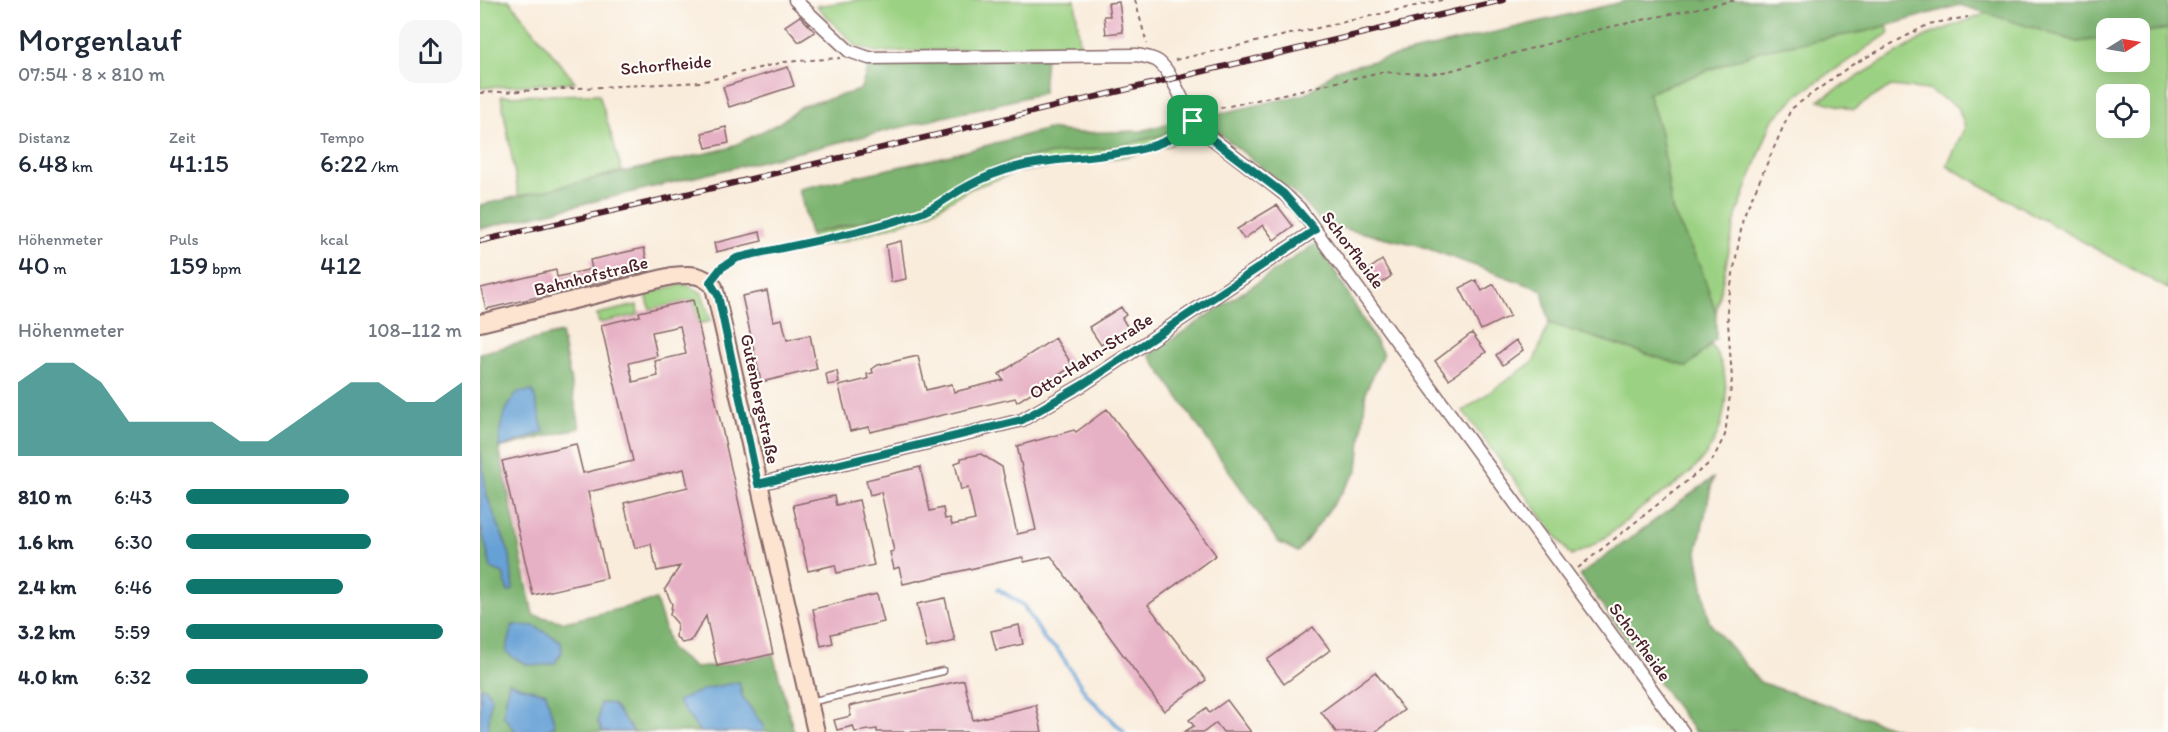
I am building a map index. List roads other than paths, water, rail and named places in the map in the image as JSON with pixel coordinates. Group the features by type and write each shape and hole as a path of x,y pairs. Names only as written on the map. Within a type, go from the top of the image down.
{"street":[{"name":"Schorfheide","path":"795,0 849,51 860,56 879,59 1137,55 1154,59 1166,71 1193,121 1222,148 1284,194 1315,230 1683,732"},
{"name":"Otto-Hahn-Straße","path":"758,484 1022,420 1084,384 1315,230"},
{"name":"Bahnhofstraße","path":"480,322 672,276 693,274 710,282"},
{"name":"Gutenbergstraße","path":"710,282 718,295 758,484 816,732"}],"lane":[{"path":"710,282 721,268 737,258 907,218"},
{"path":"809,702 944,670"}],"water":[{"path":"533,391 544,432 499,448 501,425 509,405 518,392"},
{"path":"480,448 487,496 510,555 513,590 508,592 503,573 491,568 480,523"},
{"path":"513,625 534,626 561,641 562,652 555,663 529,665 506,652"},
{"path":"509,682 546,693 555,726 544,732 516,732 503,715"},
{"path":"739,682 742,696 764,727 763,732 700,732 677,701 705,689"},
{"path":"480,687 485,688 491,695 488,732 480,732"},
{"path":"600,703 612,704 634,732 603,732 598,723"}],"waterway":[{"path":"998,589 1023,605 1047,643 1057,649 1087,695 1124,732"}],"railway":[{"path":"480,241 1503,0"}]}
